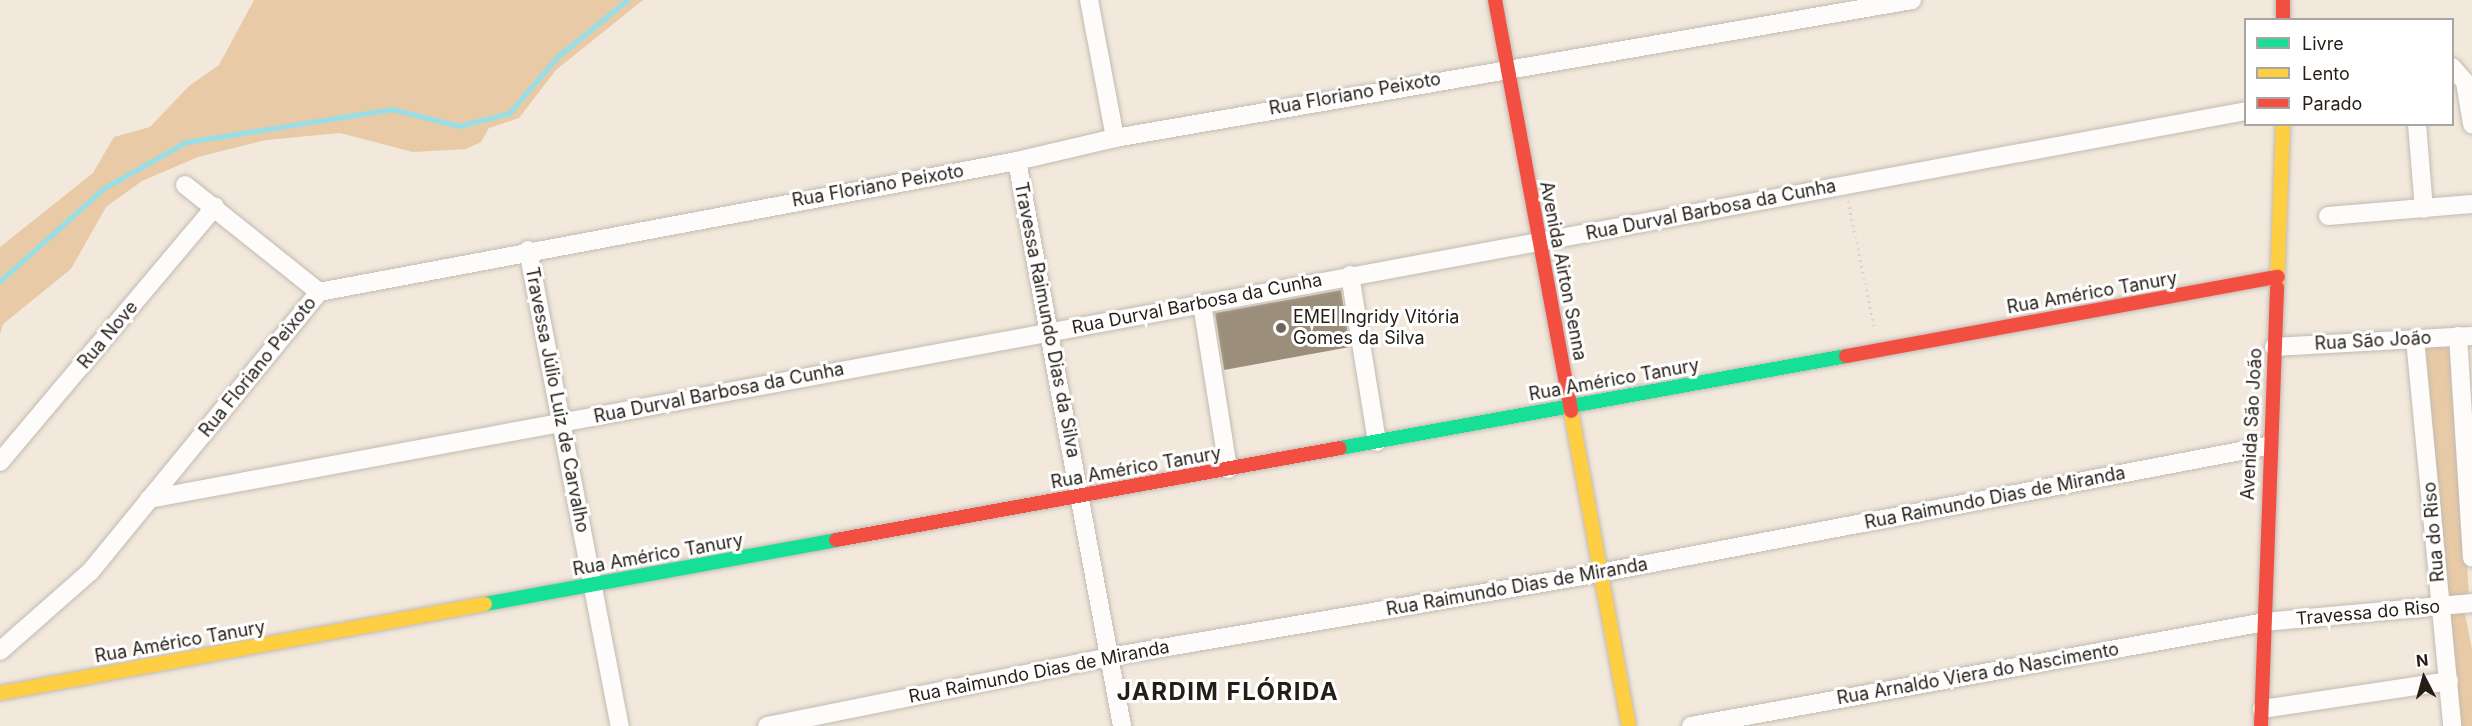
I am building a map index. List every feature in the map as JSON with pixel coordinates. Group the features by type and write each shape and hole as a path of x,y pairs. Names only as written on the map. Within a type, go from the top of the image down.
{"street":[{"path":"1089,0 1115,138"},
{"name":"Avenida Airton Senna","path":"1495,0 1629,726"},
{"name":"Rua Floriano Peixoto","path":"0,651 90,572 319,292 528,250 1017,161 1115,138 1506,67 1912,0"},
{"path":"2283,0 2283,18"},
{"path":"2454,70 2464,82 2472,124"},
{"name":"Rua Durval Barbosa da Cunha","path":"149,499 2244,111"},
{"name":"Avenida São João","path":"2262,718 2267,446 2278,277 2283,126"},
{"path":"2417,126 2424,209"},
{"name":"Travessa Raimundo Dias da Silva","path":"1017,161 1051,332 1122,726"},
{"path":"185,185 319,292"},
{"path":"2328,216 2472,204"},
{"name":"Rua Nove","path":"0,462 215,207"},
{"name":"Travessa Júlio Luiz de Carvalho","path":"528,250 620,726"},
{"path":"1350,275 1377,442"},
{"name":"Rua Américo Tanury","path":"0,693 2278,277"},
{"path":"1202,304 1228,469"},
{"name":"Rua São João","path":"2274,347 2465,336"},
{"name":"Rua do Riso","path":"2465,336 2472,558"},
{"name":"Rua do Riso","path":"2415,339 2452,726"},
{"name":"Rua Raimundo Dias de Miranda","path":"767,726 1108,657 1600,573 2267,446"},
{"name":"Travessa do Riso","path":"2265,622 2472,603"},
{"name":"Rua Arnaldo Viera do Nascimento","path":"1691,726 2265,622"},
{"path":"2262,718 2449,681"}],"path":[{"path":"1844,185 1879,350"}],"shaded area":[{"path":"254,0 643,0 556,70 519,118 489,128 481,142 466,149 413,152 340,133 266,140 198,157 142,181 106,207 71,269 3,324 0,334 0,247 93,173 114,137 150,127 189,86 219,65"},
{"path":"2431,343 2449,343 2456,380 2469,596 2448,601 2426,349"},
{"path":"2464,609 2472,649 2472,726 2457,726 2449,616"}],"building":[{"name":"EMEI lngridy Vitória Gomes da Silva","path":"1341,290 1350,347 1224,370 1215,313"}],"waterway":[{"path":"0,281 104,188 186,142 392,109 459,126 509,113 557,57 627,0"}],"traffic: fast":[{"path":"1340,448 1846,356"},
{"path":"485,604 836,540"}],"traffic: slow":[{"path":"2277,287 2283,126"},
{"path":"1571,411 1629,726"},
{"path":"0,693 485,604"}],"traffic: jam":[{"path":"1495,0 1571,411"},
{"path":"2283,0 2283,18"},
{"path":"1846,356 2278,277"},
{"path":"2261,726 2277,287"},
{"path":"836,540 1340,448"}],"place":[{"name":"EMEI lngridy Vitória Gomes da Silva","path":"1281,328"}],"district":[{"name":"JARDIM FLÓRIDA","path":"1228,692"}]}
